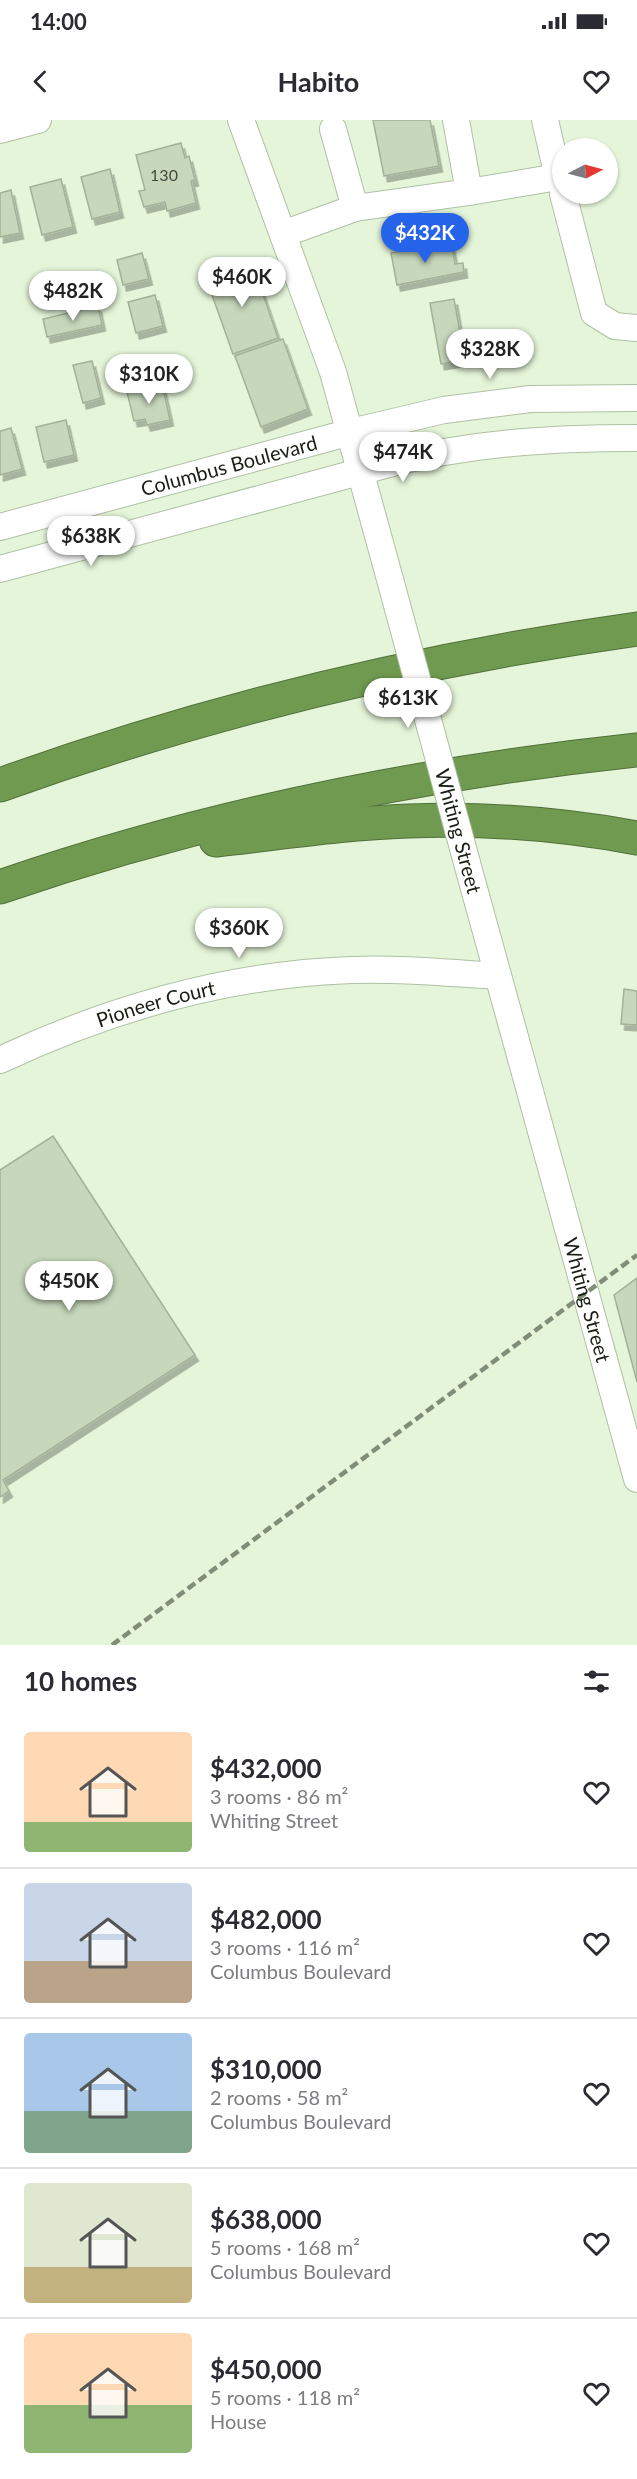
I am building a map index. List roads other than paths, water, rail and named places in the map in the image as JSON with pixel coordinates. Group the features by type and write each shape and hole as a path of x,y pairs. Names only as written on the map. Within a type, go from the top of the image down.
{"highway":[{"path":"0,785 170,730 300,695 487,654 637,629"},
{"path":"0,887 146,842 260,811 355,792 507,767 637,750"},
{"path":"146,842 216,840 387,822 447,820 557,826 637,838"}],"street":[{"path":"0,130 38,120"},
{"name":"Whiting Street","path":"241,120 327,355 351,432 498,976 635,1464"},
{"path":"456,120 470,192"},
{"path":"545,120 552,150"},
{"path":"333,129 355,208"},
{"path":"283,234 355,208 470,192 552,188"},
{"path":"565,204 594,313 615,326 637,328"},
{"name":"Columbus Boulevard","path":"0,527 351,432 444,410 500,401 637,398"},
{"name":"Columbus Boulevard","path":"0,569 361,471 440,453 507,442 637,438"},
{"name":"Pioneer Court","path":"0,1060 139,1005 225,983 282,975 352,970 498,976"}],"railway":[{"path":"112,1645 637,1255"}]}
